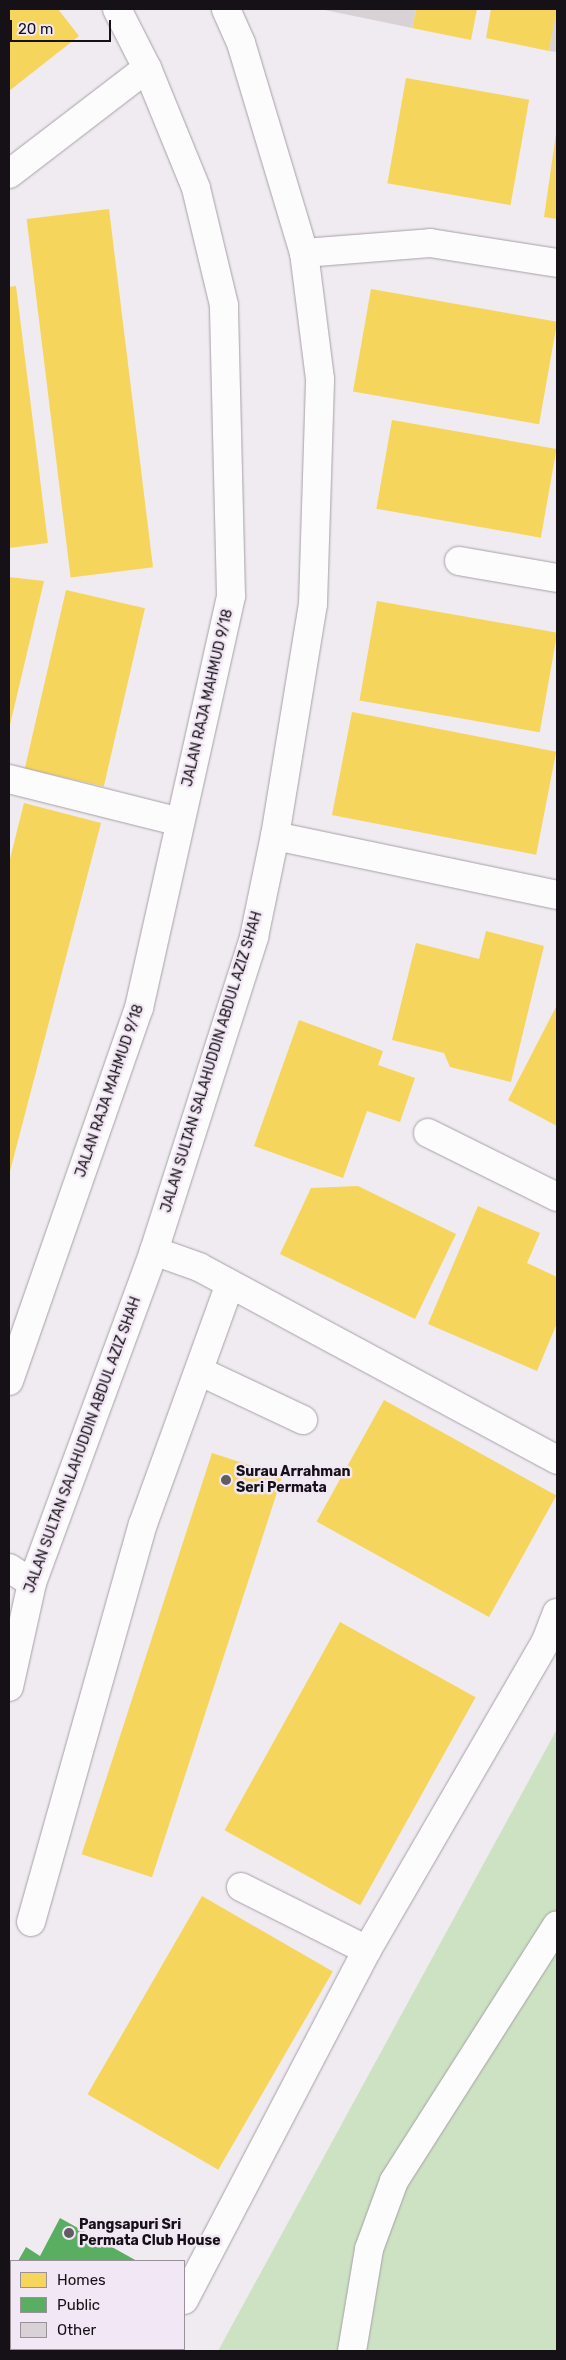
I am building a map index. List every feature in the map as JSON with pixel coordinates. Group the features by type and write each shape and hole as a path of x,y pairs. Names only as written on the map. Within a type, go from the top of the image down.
{"street":[{"name":"JALAN RAJA MAHMUD 9/18","path":"9,1381 139,1008 231,596 224,305 196,188 147,68 117,9"},
{"name":"JALAN SULTAN SALAHUDDIN ABDUL AZIZ SHAH","path":"9,1686 32,1582 154,1250 254,937 275,836 312,604 320,379 304,253 241,43 226,9"},
{"path":"9,174 147,68"},
{"path":"304,253 430,243 557,263"},
{"path":"459,561 557,578"},
{"path":"9,779 180,822"},
{"path":"275,836 557,895"},
{"path":"428,1133 557,1197"},
{"path":"154,1250 198,1267 229,1286 557,1460"},
{"path":"31,1922 143,1524 229,1286"},
{"path":"198,1371 303,1420"},
{"path":"9,1568 32,1582"},
{"path":"185,2298 367,1950 546,1641 557,1612"},
{"path":"241,1888 367,1950"},
{"path":"352,2351 369,2250 394,2181 557,1925"}],"green space":[{"path":"557,1729 557,2351 218,2351"}],"building: Homes":[{"path":"9,9 58,9 79,36 9,91"},
{"path":"416,9 477,9 471,40 412,28"},
{"path":"491,9 557,9 549,51 486,38"},
{"path":"406,78 529,100 511,205 387,183"},
{"path":"557,134 557,219 544,217"},
{"path":"109,209 153,567 71,577 27,219"},
{"path":"16,286 48,543 9,548 9,287"},
{"path":"371,289 557,322 539,424 353,391"},
{"path":"392,420 556,449 541,538 376,509"},
{"path":"9,577 44,581 9,729"},
{"path":"66,590 145,608 104,787 25,768"},
{"path":"377,601 557,633 540,732 359,700"},
{"path":"352,712 556,752 536,855 332,815"},
{"path":"24,803 101,823 9,1175 9,863"},
{"path":"486,931 544,946 511,1082 450,1067 444,1053 392,1040 416,943 479,959"},
{"path":"557,1005 557,1126 508,1100"},
{"path":"299,1020 383,1051 378,1065 415,1078 400,1122 367,1111 343,1178 254,1146"},
{"path":"358,1186 456,1234 415,1319 280,1254 311,1188"},
{"path":"478,1206 540,1233 527,1263 557,1277 557,1323 537,1371 428,1324"},
{"path":"384,1400 556,1496 489,1617 317,1522"},
{"path":"212,1453 282,1476 152,1877 82,1854"},
{"path":"340,1622 476,1697 360,1905 225,1830"},
{"path":"202,1896 333,1972 218,2170 88,2094"}],"building: Public":[{"name":"Pangsapuri Sri Permata Club House","path":"60,2218 135,2260 19,2260 26,2247 40,2256"},
{"path":"10,2312 10,2350 100,2351 9,2351"}],"building: Other":[{"path":"320,9 416,9 412,28"},
{"path":"557,13 557,52 549,51"}],"place":[{"name":"Surau Arrahman Seri Permata","path":"226,1480"},
{"name":"Pangsapuri Sri Permata Club House","path":"69,2233"}]}
